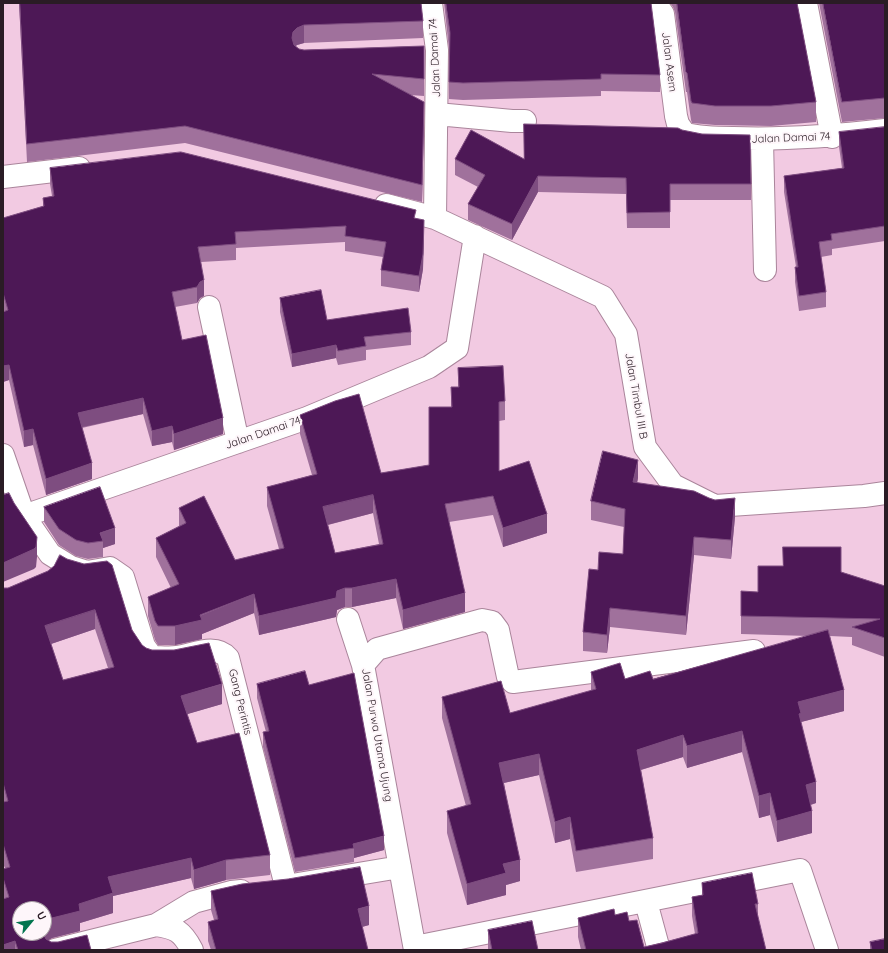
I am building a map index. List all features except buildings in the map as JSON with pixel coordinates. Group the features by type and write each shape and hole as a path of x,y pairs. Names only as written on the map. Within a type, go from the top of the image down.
{"street":[{"name":"Jalan Damai 74","path":"432,3 437,50 435,218"},
{"name":"Jalan Asem","path":"655,3 663,14 678,124"},
{"path":"806,3 832,137"},
{"path":"413,50 437,50"},
{"name":"Jalan Damai 74","path":"437,114 525,121"},
{"name":"Jalan Damai 74","path":"678,124 685,134 696,137 762,140 832,137 885,130"},
{"path":"762,140 765,270"},
{"path":"3,177 96,165"},
{"path":"366,200 435,218"},
{"name":"Jalan Timbul III B","path":"435,218 603,297 626,334 645,447 673,485 715,506 864,496 885,493"},
{"name":"Jalan Damai 74","path":"24,516 307,418 429,367 457,348 475,236"},
{"path":"209,308 238,442"},
{"name":"Gang Perintis","path":"3,455 24,516 50,554 71,567 87,572 110,568 122,577 144,646 152,657 177,657 210,651 225,655 228,658 270,888"},
{"path":"46,575 48,572 50,554"},
{"path":"348,619 363,666"},
{"name":"Jalan Purwa Utama Ujung","path":"415,948 363,666 377,649 482,620 492,622 498,630 508,677 512,682 754,651"},
{"path":"54,950 156,925 194,902 230,892 270,888 400,867"},
{"path":"415,948 800,870 827,950"},
{"path":"646,902 658,950"},
{"path":"156,925 172,927 185,937 192,950"}]}
